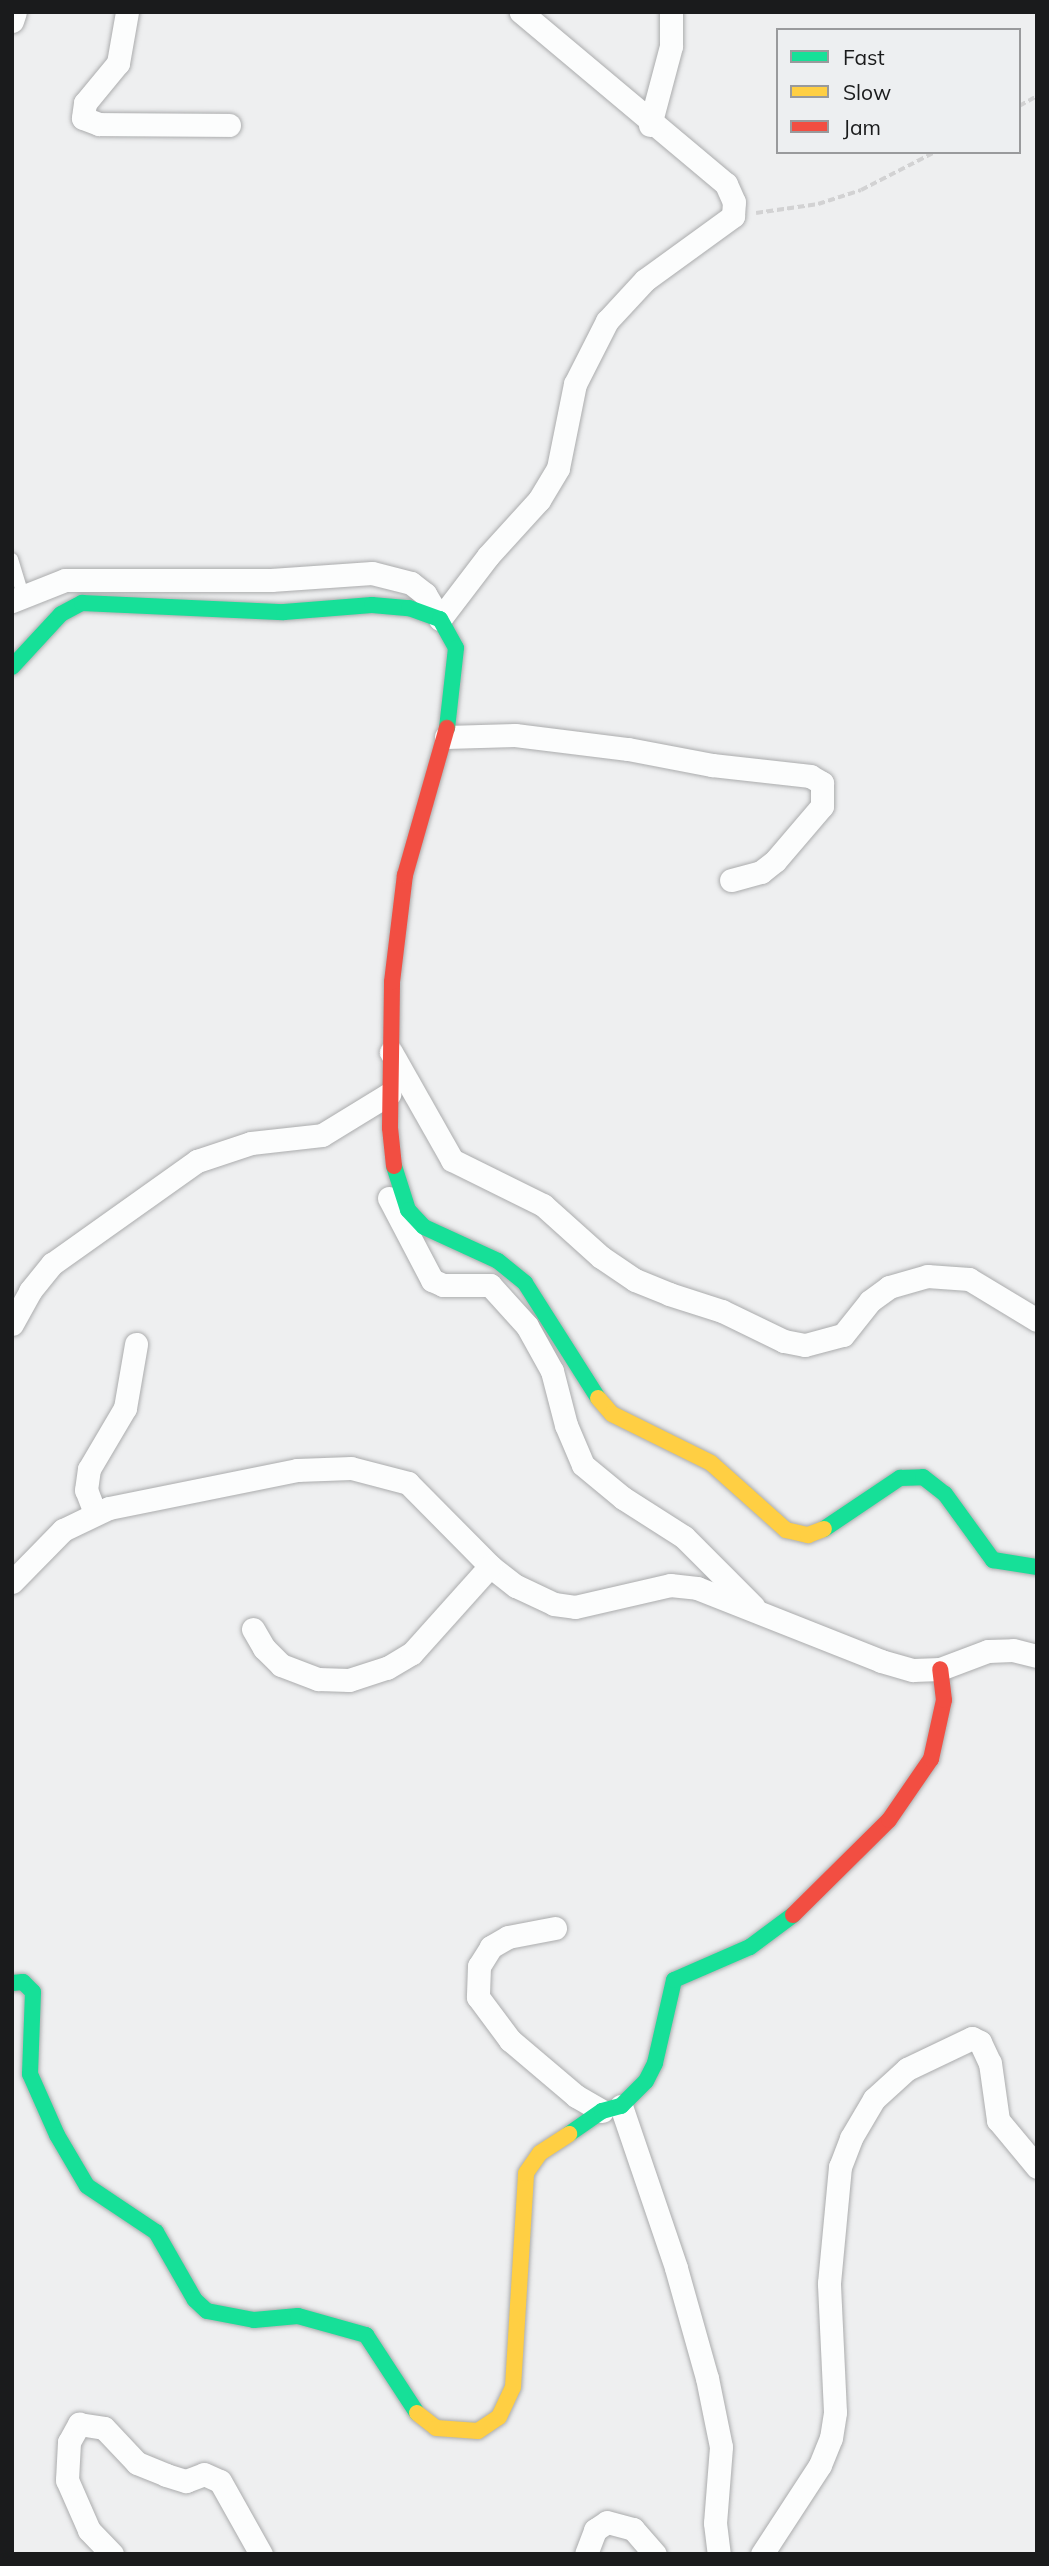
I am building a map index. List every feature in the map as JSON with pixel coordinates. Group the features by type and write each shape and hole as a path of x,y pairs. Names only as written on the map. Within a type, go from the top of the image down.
{"street":[{"path":"12,21 15,12"},
{"path":"127,12 118,63 85,103 83,118 99,124 229,125"},
{"path":"440,619 488,556 539,500 558,468 575,384 607,321 645,280 733,216 734,202 726,184 650,125 521,12"},
{"path":"650,125 671,46 671,12"},
{"path":"18,599 65,580 94,578 135,583 244,581 372,573 411,583 425,594 456,648 446,737 405,874 397,920 389,1094 394,1166 402,1198 424,1227 485,1254 524,1283 566,1342 592,1391 612,1414 711,1463 786,1530 808,1535 821,1531 900,1478 923,1477 945,1494 981,1548 993,1560 1007,1565 1037,1567"},
{"path":"94,578 151,609"},
{"path":"12,667 70,608 95,602 151,609 312,612 372,605 408,608 440,619"},
{"path":"446,737 514,735 615,747 810,776 822,783 822,806 775,861 761,872 731,880"},
{"path":"390,1049 452,1160 543,1205 601,1257 635,1280 722,1311 784,1341 805,1345 843,1335 870,1301 889,1287 927,1276 969,1279 1037,1320"},
{"path":"12,1324 30,1291 52,1264 197,1161 251,1143 322,1135 389,1094"},
{"path":"394,1166 388,1191 391,1210 432,1280 443,1284 483,1283 508,1301 546,1356 571,1443 583,1465 623,1498 684,1537 760,1613"},
{"path":"95,1513 86,1490 89,1469 125,1408 136,1344"},
{"path":"12,1582 62,1530 95,1513 297,1470 351,1468 408,1483 490,1566 554,1604 575,1607 670,1585 697,1588 881,1661 913,1670 940,1669 988,1651 1013,1650 1037,1656"},
{"path":"253,1629 264,1648 281,1665 318,1679 349,1680 387,1668 412,1653 490,1566"},
{"path":"12,1983 23,1982 33,1992 30,2074 52,2126 87,2186 156,2232 195,2300 207,2311 224,2315 254,2320 298,2316 366,2334 380,2352 411,2407 436,2428 478,2431 489,2427 506,2404 517,2338 526,2173 540,2153 612,2109 646,2081 655,2063 674,1980 750,1947 808,1904 857,1856 917,1785 941,1730 940,1669"},
{"path":"555,1928 508,1937 491,1947 479,1966 478,1997 510,2040 576,2096 612,2109 676,2268 707,2378 721,2447 715,2523 719,2554"},
{"path":"762,2554 820,2465 831,2438 835,2412 829,2283 840,2167 850,2138 874,2099 907,2069 972,2038 980,2042 990,2063 998,2120 1037,2166"},
{"path":"112,2554 89,2530 67,2480 69,2442 79,2424 104,2428 137,2463 166,2475 186,2481 204,2474 220,2481 261,2554"},
{"path":"586,2554 595,2530 607,2522 633,2529 656,2554"}],"lane":[{"path":"12,559 18,599"}],"path":[{"path":"1021,105 1037,96"},
{"path":"733,216 818,204 861,190 931,154"}],"traffic: fast":[{"path":"12,667 61,614 82,603 284,612 372,605 409,608 440,619 456,648 447,728"},
{"path":"394,1166 408,1210 424,1227 498,1261 525,1283 598,1398"},
{"path":"824,1529 900,1478 923,1477 945,1494 993,1560 1037,1567"},
{"path":"569,2134 602,2111 621,2106 646,2081 655,2063 674,1980 750,1947 793,1915"},
{"path":"12,1983 23,1982 33,1992 30,2074 57,2135 87,2186 156,2232 195,2300 207,2311 254,2320 298,2316 366,2335 417,2413"}],"traffic: slow":[{"path":"598,1398 612,1414 711,1463 786,1530 808,1535 824,1529"},
{"path":"417,2413 436,2428 478,2431 499,2417 513,2387 526,2173 540,2153 569,2134"}],"traffic: jam":[{"path":"394,1166 390,1128 392,982 405,875 447,728"},
{"path":"793,1915 889,1820 931,1759 944,1700 940,1669"}]}
